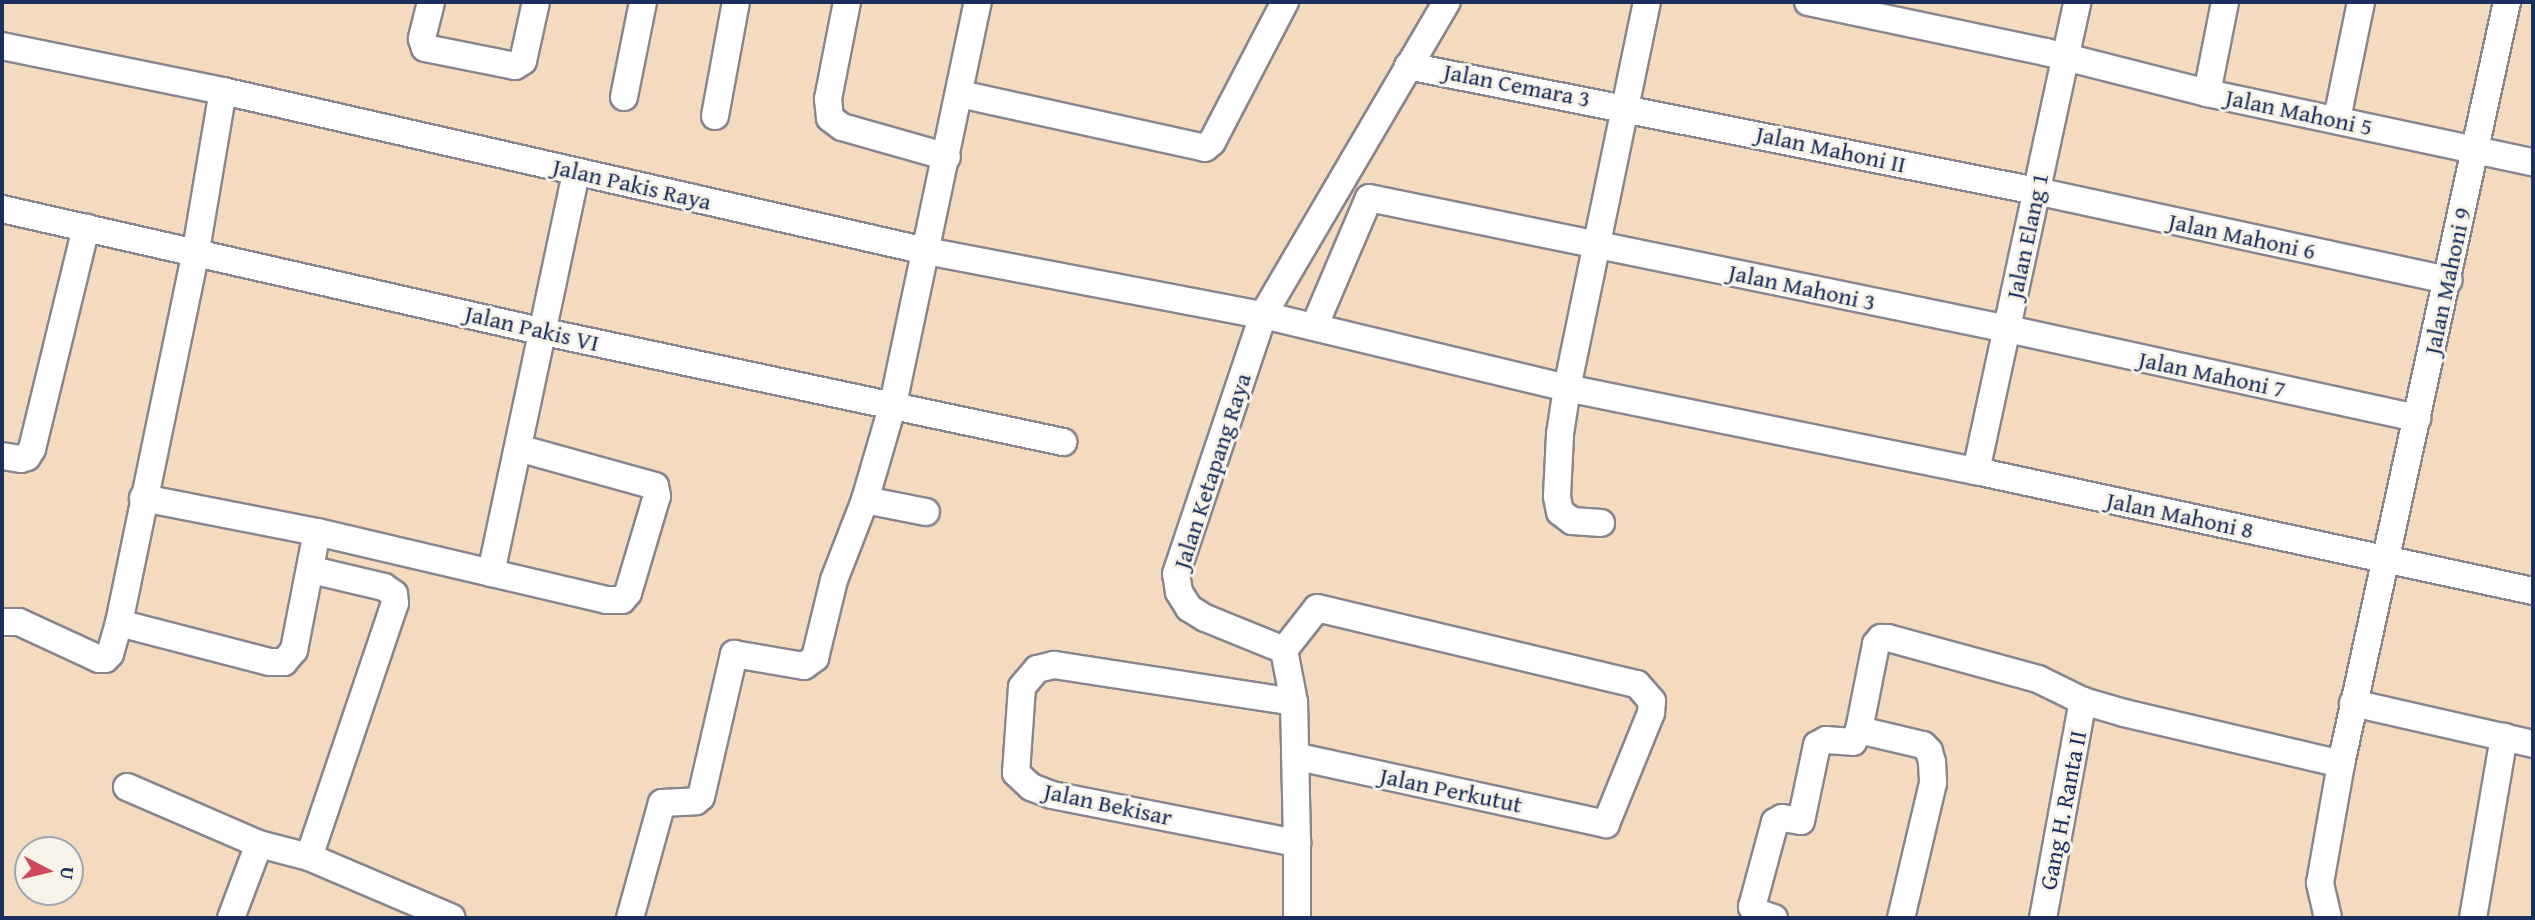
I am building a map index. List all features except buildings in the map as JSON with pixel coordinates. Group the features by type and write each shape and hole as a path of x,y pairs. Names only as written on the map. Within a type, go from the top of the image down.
{"street":[{"path":"431,2 422,39 425,48 515,66 523,61 536,2"},
{"path":"624,97 643,2"},
{"path":"715,117 736,2"},
{"path":"847,2 828,99 830,118 842,127 947,157"},
{"path":"630,918 662,803 696,802 701,796 734,654 804,666 812,662 834,580 865,500 892,404 947,157 978,2"},
{"path":"960,94 1205,148 1212,142 1285,2"},
{"name":"Jalan Ketapang Raya","path":"1283,650 1205,618 1189,608 1179,592 1176,574 1263,315 1339,190 1447,2"},
{"path":"1601,523 1567,519 1558,506 1560,433 1647,2"},
{"name":"Jalan Mahoni 5","path":"1808,2 2066,57 2207,93 2533,162"},
{"name":"Jalan Elang 1","path":"1976,471 2077,2"},
{"path":"2207,93 2225,2"},
{"path":"2337,119 2361,2"},
{"name":"Jalan Mahoni 9","path":"2328,918 2320,883 2341,764 2507,2"},
{"name":"Jalan Pakis Raya","path":"2,46 223,91 926,251 1263,315 1567,388"},
{"name":"Jalan Cemara 3","path":"1408,66 1626,107"},
{"path":"2,622 19,622 103,659 110,654 119,623 196,250 223,91"},
{"name":"Jalan Mahoni II","path":"1626,107 2036,191"},
{"path":"491,573 540,331 576,172"},
{"name":"Jalan Mahoni 6","path":"2036,191 2448,280"},
{"name":"Jalan Mahoni 3","path":"1314,327 1369,198 2008,329"},
{"name":"Jalan Pakis VI","path":"2,209 196,250 540,331 1063,442"},
{"path":"2,456 21,459 32,449 86,227"},
{"name":"Jalan Mahoni 7","path":"2008,329 2417,418"},
{"name":"Jalan Mahoni 8","path":"1567,388 1976,471 2533,591"},
{"path":"143,498 317,532 606,600 622,600 628,593 657,496 653,484 518,448"},
{"path":"865,500 926,512"},
{"path":"119,623 281,663 293,653 312,570 317,532"},
{"path":"309,857 395,603 394,594 384,587 312,570"},
{"name":"Jalan Perkutut","path":"1283,650 1317,608 1637,684 1652,701 1651,713 1606,824 1295,756"},
{"path":"1774,918 1755,912 1752,907 1774,822 1782,818 1801,821 1817,745 1826,740 1853,742 1859,730 1876,644 1881,638 2038,679 2083,701 2341,764"},
{"path":"1283,650 1294,702 1297,918"},
{"name":"Jalan Bekisar","path":"1294,702 1055,665 1037,669 1022,687 1016,773 1031,787 1052,795 1297,843"},
{"name":"Gang H. Ranta II","path":"2043,918 2083,701"},
{"path":"2354,703 2533,744"},
{"path":"1859,730 1923,745 1929,751 1932,762 1933,783 1901,918"},
{"path":"2473,918 2504,737"},
{"path":"127,787 259,844 309,857 447,918"},
{"path":"231,918 259,844"}]}
